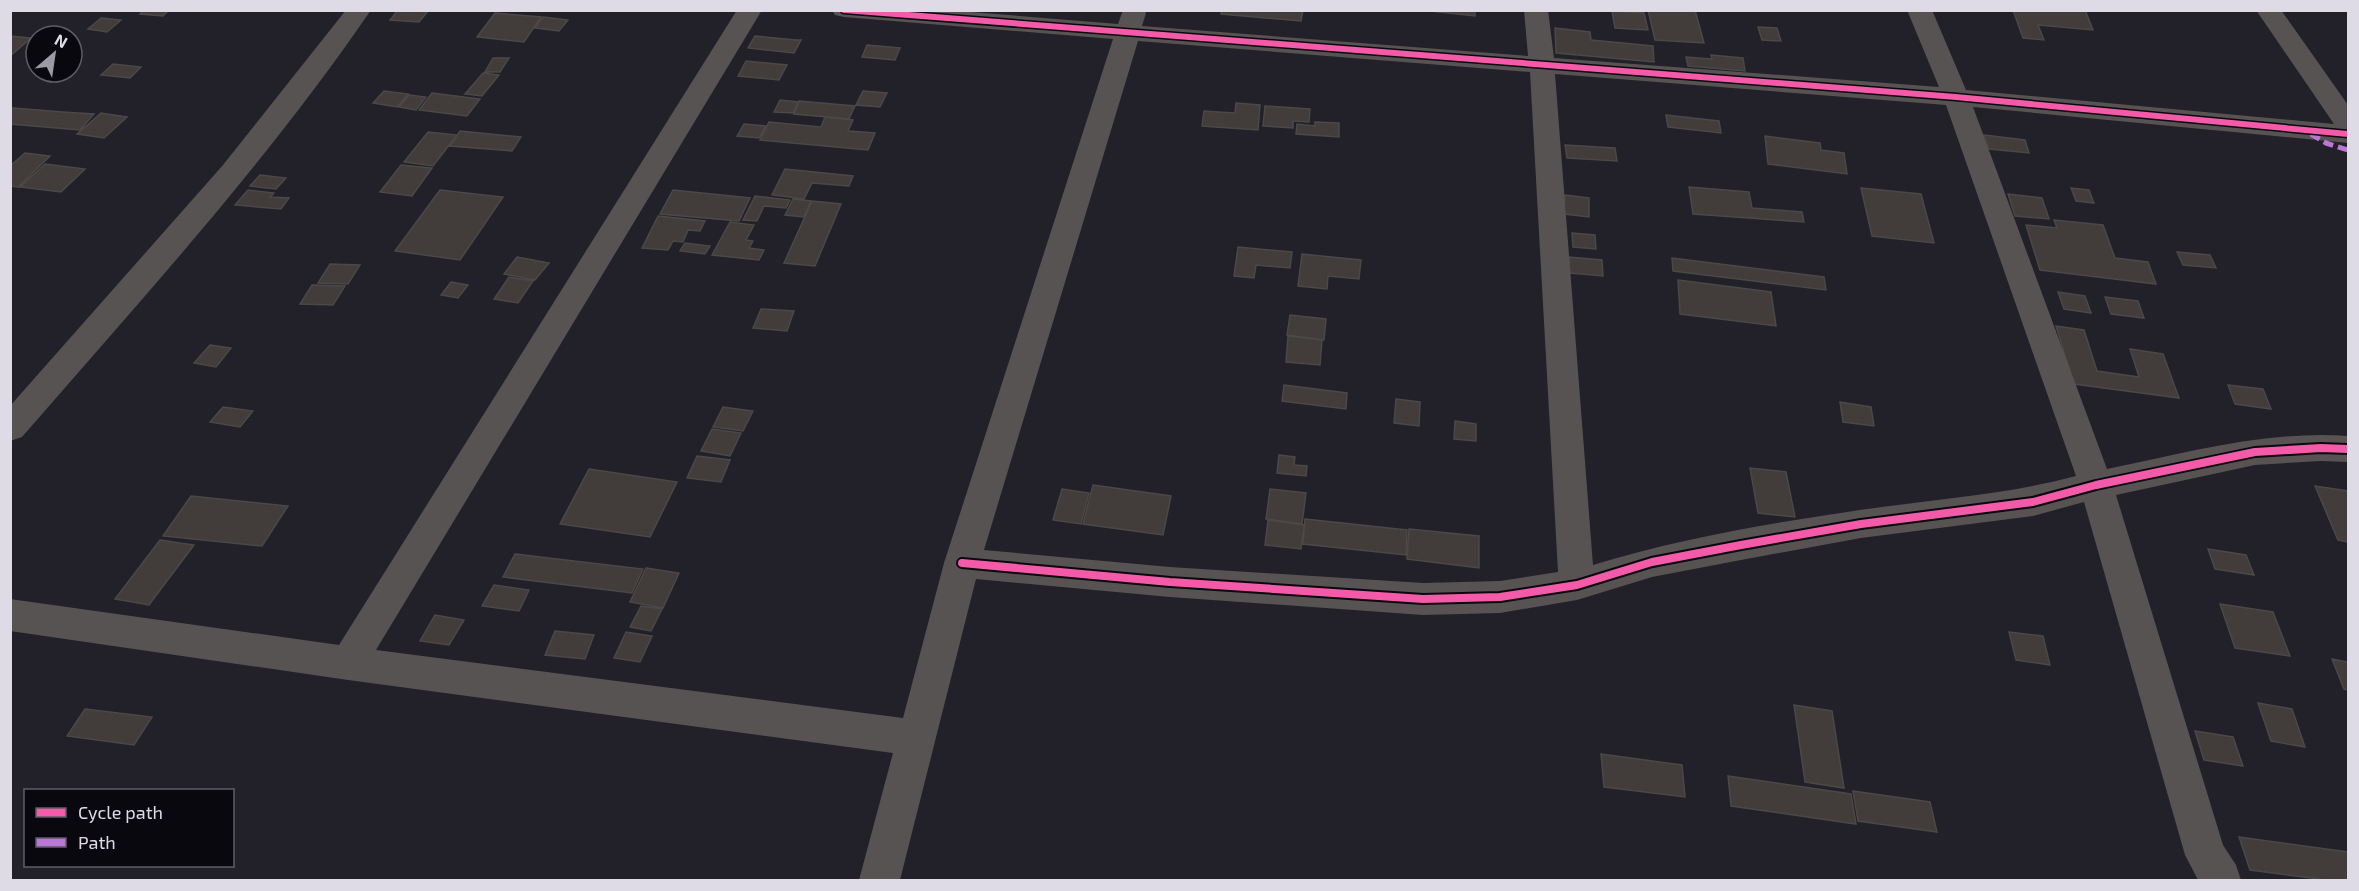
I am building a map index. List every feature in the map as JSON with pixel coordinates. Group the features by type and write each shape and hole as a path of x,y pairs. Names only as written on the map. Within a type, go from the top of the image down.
{"street":[{"path":"10,428 194,222 304,87 359,10"},
{"path":"348,663 750,10"},
{"path":"844,10 1132,22 1542,65 1956,97 2349,134"},
{"path":"1536,10 1542,65 1577,585"},
{"path":"1919,10 1956,97 2096,485 2205,855 2222,880"},
{"path":"2268,10 2349,124"},
{"path":"880,880 962,563 1132,22"},
{"path":"962,563 1170,582 1424,599 1500,597 1577,585 1652,562 1861,524 2033,502 2096,485 2255,452 2321,448 2349,449"},
{"path":"10,615 348,663 916,738"}],"building":[{"path":"143,10 169,10 163,16 140,14"},
{"path":"398,10 429,10 419,22 390,20"},
{"path":"1222,10 1303,10 1301,21 1221,14"},
{"path":"1421,10 1475,10 1475,16"},
{"path":"1648,10 1695,10 1704,43 1655,40"},
{"path":"2013,10 2085,10 2093,30 2038,25 2044,40 2023,38"},
{"path":"1612,11 1644,13 1648,30 1615,28"},
{"path":"495,13 541,17 524,42 477,37"},
{"path":"543,17 568,20 559,31 535,28"},
{"path":"101,18 121,20 107,32 88,29"},
{"path":"1758,27 1777,28 1781,41 1762,40"},
{"path":"1555,28 1590,32 1591,40 1653,46 1654,62 1556,53"},
{"path":"10,36 24,37 24,44 10,56"},
{"path":"755,36 801,40 794,53 748,48"},
{"path":"867,45 900,48 895,60 862,57"},
{"path":"1711,55 1743,58 1745,71 1688,66 1686,57 1712,59"},
{"path":"493,58 509,58 500,72 485,72"},
{"path":"746,61 787,65 779,80 738,76"},
{"path":"113,64 141,67 130,78 101,75"},
{"path":"483,73 499,75 482,96 465,94"},
{"path":"384,91 408,94 397,107 373,103"},
{"path":"863,91 887,93 880,107 856,105"},
{"path":"432,93 480,99 467,116 419,110"},
{"path":"409,95 426,97 416,110 399,107"},
{"path":"780,100 798,102 793,113 774,112"},
{"path":"799,101 855,106 849,119 794,114"},
{"path":"1236,103 1260,105 1258,130 1202,126 1204,111 1235,113"},
{"path":"1265,106 1310,109 1309,122 1293,121 1293,128 1263,126"},
{"path":"13,108 94,114 80,130 10,124 10,110"},
{"path":"101,113 127,117 104,138 77,134"},
{"path":"1666,115 1719,121 1721,133 1668,127"},
{"path":"825,117 853,120 848,131 875,133 868,150 760,140 769,122 821,127"},
{"path":"1315,122 1339,123 1339,137 1296,134 1297,124 1315,126"},
{"path":"744,124 766,126 759,138 737,136"},
{"path":"460,131 521,137 512,151 450,146"},
{"path":"428,132 457,135 433,166 404,162"},
{"path":"1984,135 2025,140 2029,153 1989,149"},
{"path":"1765,136 1820,143 1821,150 1844,153 1847,174 1768,164"},
{"path":"1565,145 1615,148 1617,161 1567,158"},
{"path":"25,153 50,156 18,187 10,186 10,166"},
{"path":"45,164 85,169 61,192 20,187"},
{"path":"401,165 432,168 412,196 380,192"},
{"path":"785,169 853,176 849,186 812,183 804,199 772,195"},
{"path":"260,175 286,178 276,189 250,186"},
{"path":"1689,187 1749,192 1752,208 1802,212 1804,222 1693,214"},
{"path":"1861,188 1921,194 1934,243 1872,236"},
{"path":"2071,188 2089,190 2094,203 2076,201"},
{"path":"248,190 274,193 270,197 289,198 281,209 235,205"},
{"path":"440,190 503,197 460,260 395,251"},
{"path":"673,190 750,198 739,221 660,214"},
{"path":"2008,194 2042,198 2049,219 2015,216"},
{"path":"1565,195 1589,198 1589,217 1564,214"},
{"path":"755,196 790,200 786,208 764,206 757,221 743,220"},
{"path":"793,199 811,201 804,217 785,215"},
{"path":"812,201 841,204 815,266 784,263"},
{"path":"658,216 705,221 700,231 688,230 683,242 673,241 668,250 642,248"},
{"path":"2054,220 2103,225 2115,258 2148,262 2156,284 2040,270 2026,225 2057,228"},
{"path":"730,222 754,225 746,240 753,241 749,248 764,250 759,260 712,255"},
{"path":"1572,233 1595,235 1596,249 1573,247"},
{"path":"685,243 710,246 705,254 680,251"},
{"path":"1238,247 1292,252 1290,268 1256,265 1254,278 1234,276"},
{"path":"2177,252 2210,255 2216,268 2183,265"},
{"path":"1302,254 1361,260 1359,279 1328,276 1327,289 1298,286"},
{"path":"517,257 549,263 535,280 504,274"},
{"path":"1569,257 1602,260 1603,276 1570,273"},
{"path":"1672,258 1824,277 1826,290 1673,271"},
{"path":"330,264 360,265 348,284 318,283"},
{"path":"509,277 533,281 518,303 494,299"},
{"path":"1678,280 1771,292 1776,326 1680,314"},
{"path":"451,282 468,285 458,298 441,295"},
{"path":"312,285 345,286 333,305 300,304"},
{"path":"2058,292 2085,296 2091,313 2064,309"},
{"path":"2105,297 2138,301 2144,318 2111,314"},
{"path":"761,309 794,311 787,331 753,328"},
{"path":"1290,315 1326,319 1324,340 1287,335"},
{"path":"2056,326 2084,330 2097,371 2139,377 2130,349 2163,354 2179,398 2074,384"},
{"path":"1288,336 1322,340 1320,365 1286,362"},
{"path":"210,345 231,348 216,367 194,363"},
{"path":"1284,385 1347,393 1346,409 1282,401"},
{"path":"2228,385 2263,389 2271,409 2235,404"},
{"path":"1396,399 1420,402 1419,426 1394,423"},
{"path":"1840,402 1871,407 1874,426 1843,422"},
{"path":"223,407 253,411 240,427 210,422"},
{"path":"723,407 753,411 743,431 713,427"},
{"path":"1455,421 1476,424 1476,441 1454,439"},
{"path":"712,429 741,433 730,456 701,451"},
{"path":"1279,455 1295,457 1294,465 1307,466 1306,476 1277,473"},
{"path":"697,456 730,460 721,482 687,478"},
{"path":"1750,468 1786,472 1795,517 1758,513"},
{"path":"589,469 677,482 650,537 560,524"},
{"path":"1093,485 1171,496 1163,535 1083,524"},
{"path":"2315,486 2348,491 2348,542 2338,540"},
{"path":"1062,489 1089,493 1081,524 1053,520"},
{"path":"1270,489 1306,493 1302,524 1266,519"},
{"path":"191,496 288,506 262,546 163,536"},
{"path":"1305,519 1407,530 1406,555 1303,544"},
{"path":"1268,520 1304,525 1301,549 1265,545"},
{"path":"1409,529 1479,536 1479,568 1407,559"},
{"path":"160,540 194,545 149,605 115,599"},
{"path":"2208,549 2246,555 2254,575 2215,569"},
{"path":"515,554 643,569 632,593 503,577"},
{"path":"646,568 679,573 663,608 630,602"},
{"path":"494,585 529,590 519,611 482,606"},
{"path":"2220,604 2273,612 2290,656 2235,648"},
{"path":"641,606 662,609 651,631 630,627"},
{"path":"435,615 464,620 449,645 420,641"},
{"path":"555,631 594,635 585,659 545,655"},
{"path":"626,632 652,636 640,662 614,658"},
{"path":"2009,632 2043,636 2050,665 2016,660"},
{"path":"2332,659 2348,662 2348,690 2344,689"},
{"path":"2258,703 2292,709 2305,747 2271,741"},
{"path":"1794,705 1832,711 1844,788 1805,782"},
{"path":"85,709 152,717 134,745 67,736"},
{"path":"2195,731 2233,737 2243,766 2204,760"},
{"path":"1601,754 1682,765 1685,797 1604,787"},
{"path":"1728,776 1851,794 1856,824 1731,806"},
{"path":"1853,791 1930,802 1937,832 1858,821"},
{"path":"2239,837 2348,852 2348,880 2326,880 2250,870"}],"marked path":[{"path":"2311,134 2326,143 2348,150"}],"cycle path":[{"path":"844,10 1956,97 2348,134"},
{"path":"962,563 1170,582 1423,599 1500,597 1577,585 1652,562 1741,545 1861,524 2033,502 2096,485 2255,452 2321,448 2348,449"}]}
